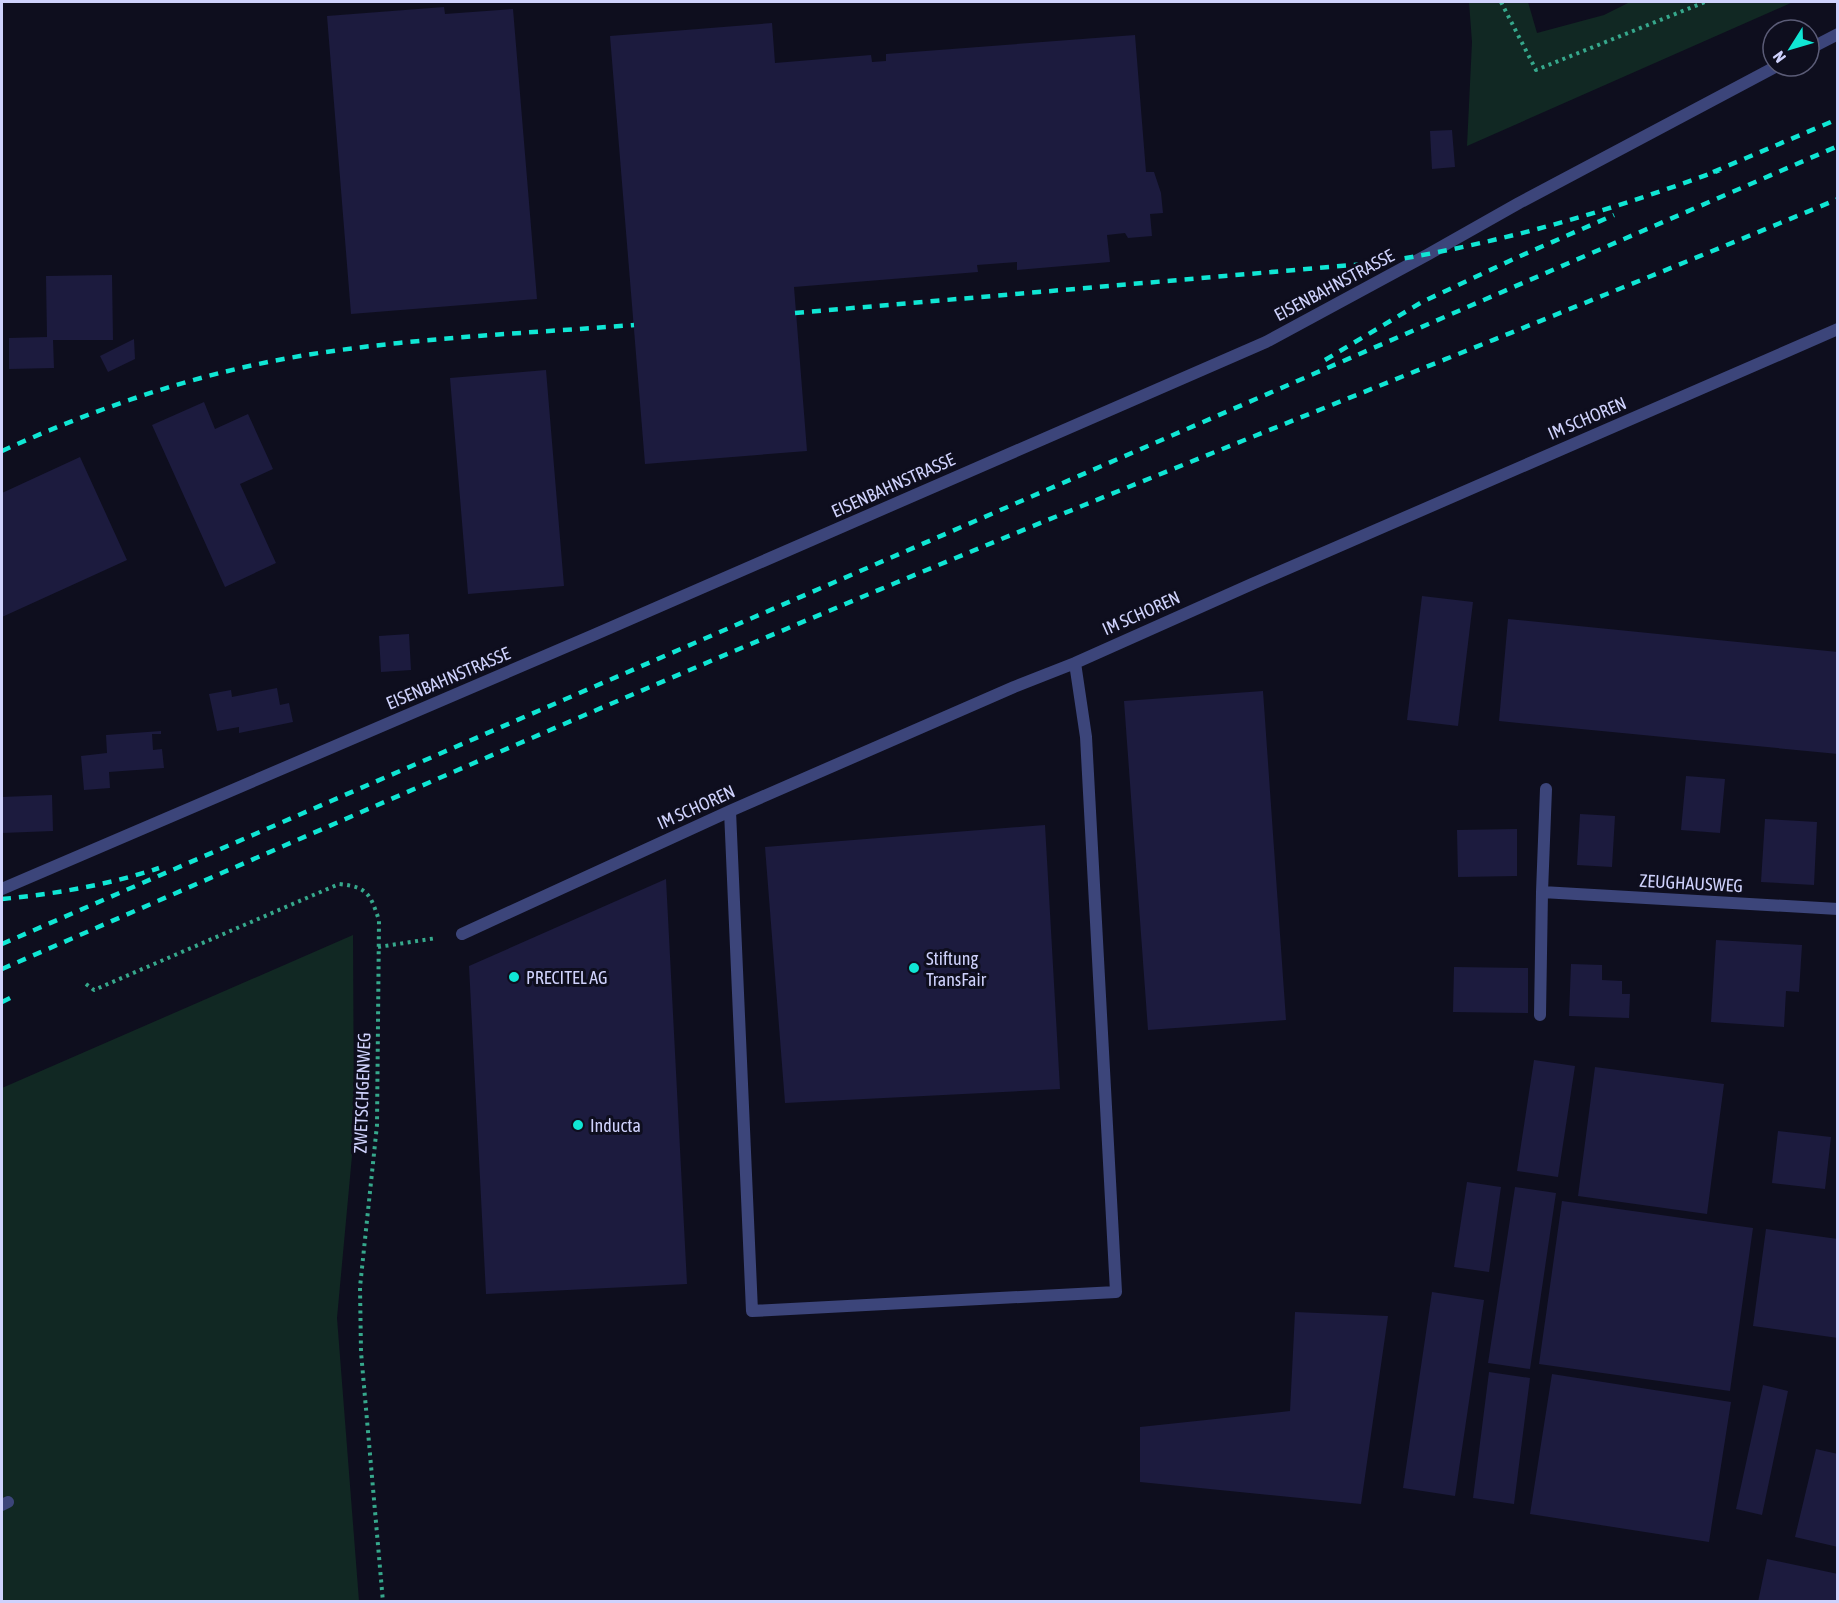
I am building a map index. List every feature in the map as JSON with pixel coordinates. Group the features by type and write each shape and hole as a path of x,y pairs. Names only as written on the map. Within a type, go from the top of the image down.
{"street":[{"path":"1821,43 1838,34"},
{"name":"EISENBAHNSTRASSE","path":"2,889 564,648 1266,342 1519,203 1761,74"},
{"name":"IM SCHOREN","path":"462,934 730,811 1003,692 1076,663 1838,329"},
{"path":"730,811 752,1311 1116,1292 1086,737 1076,663"},
{"path":"1540,1015 1546,789"},
{"name":"ZEUGHAUSWEG","path":"1542,892 1838,909"}],"path":[{"path":"1500,2 1536,70 1705,2"},
{"name":"ZWETSCHGENWEG","path":"86,984 94,990 339,884 356,886 371,897 379,920 377,1125 360,1287 361,1352 383,1602"},
{"path":"378,947 462,934"}],"green space":[{"path":"1469,2 1528,2 1537,33 1604,15 1630,2 1793,2 1467,146 1472,42"},
{"path":"353,935 354,1134 337,1318 359,1601 2,1601 2,1088"}],"building":[{"path":"444,7 445,14 513,9 537,299 351,314 327,16"},
{"path":"772,23 775,63 871,55 872,62 886,61 886,54 1135,35 1146,172 1154,172 1161,193 1163,213 1150,214 1152,236 1128,238 1125,233 1107,235 1110,262 1017,270 1017,262 977,265 978,272 794,287 807,451 645,464 610,36"},
{"path":"1452,130 1455,167 1432,169 1430,131"},
{"path":"112,275 113,340 53,340 54,368 9,369 9,338 47,337 46,276"},
{"path":"134,339 135,359 108,372 100,356"},
{"path":"546,370 564,586 468,594 450,378"},
{"path":"204,402 215,429 248,414 273,469 240,484 276,563 225,587 152,425"},
{"path":"80,457 127,560 2,617 2,493"},
{"path":"1422,596 1473,602 1458,726 1407,720"},
{"path":"1508,619 1838,652 1838,754 1499,721"},
{"path":"409,634 411,670 381,672 379,636"},
{"path":"277,688 280,705 289,703 293,722 239,733 239,727 217,731 209,694 231,690 232,697"},
{"path":"1263,691 1286,1020 1148,1030 1124,701"},
{"path":"161,731 161,734 152,734 153,750 162,749 164,768 109,772 110,788 84,790 81,756 107,753 106,735"},
{"path":"1686,776 1725,779 1720,833 1681,830"},
{"path":"52,795 53,831 2,833 2,797"},
{"path":"1580,814 1615,816 1612,867 1577,865"},
{"path":"1765,819 1817,822 1814,885 1761,882"},
{"name":"Stiftung TransFair","path":"1045,825 1060,1089 785,1103 765,847"},
{"path":"1517,829 1517,876 1458,877 1457,830"},
{"name":"Inducta","path":"666,879 687,1284 486,1294 469,966"},
{"path":"1716,940 1802,945 1799,992 1786,991 1784,1027 1711,1022"},
{"path":"1571,964 1602,965 1602,980 1622,981 1622,994 1630,994 1629,1018 1569,1016"},
{"path":"1454,967 1528,968 1528,1013 1453,1012"},
{"path":"1534,1060 1575,1066 1558,1177 1517,1171"},
{"path":"1595,1067 1724,1084 1707,1214 1578,1196"},
{"path":"1778,1131 1831,1137 1825,1189 1772,1183"},
{"path":"1467,1182 1501,1187 1489,1272 1454,1267"},
{"path":"1515,1187 1556,1193 1530,1369 1488,1363"},
{"path":"1562,1201 1753,1228 1730,1391 1539,1364"},
{"path":"1766,1229 1838,1239 1838,1338 1753,1326"},
{"path":"1432,1292 1484,1300 1455,1496 1403,1488"},
{"path":"1295,1312 1388,1316 1361,1504 1140,1482 1140,1427 1290,1411"},
{"path":"1489,1372 1530,1378 1514,1504 1473,1498"},
{"path":"1552,1374 1731,1402 1709,1542 1530,1514"},
{"path":"1763,1385 1788,1391 1762,1515 1736,1509"},
{"path":"1816,1449 1838,1454 1838,1547 1795,1537"},
{"path":"1767,1559 1838,1574 1838,1602 1758,1602"}],"railway":[{"path":"1713,172 1838,119"},
{"path":"2,944 1838,146"},
{"path":"795,313 1376,263 1508,237 1550,226 1720,170"},
{"path":"2,969 893,584 1838,199"},
{"path":"1325,360 1422,302 1614,215"},
{"path":"2,451 120,403 201,378 284,359 403,343 634,325"},
{"path":"2,899 81,888 159,868"},
{"path":"2,1002 16,995"}],"place":[{"name":"Stiftung TransFair","path":"914,968"},
{"name":"PRECITEL AG","path":"514,977"},
{"name":"Inducta","path":"578,1125"}]}
